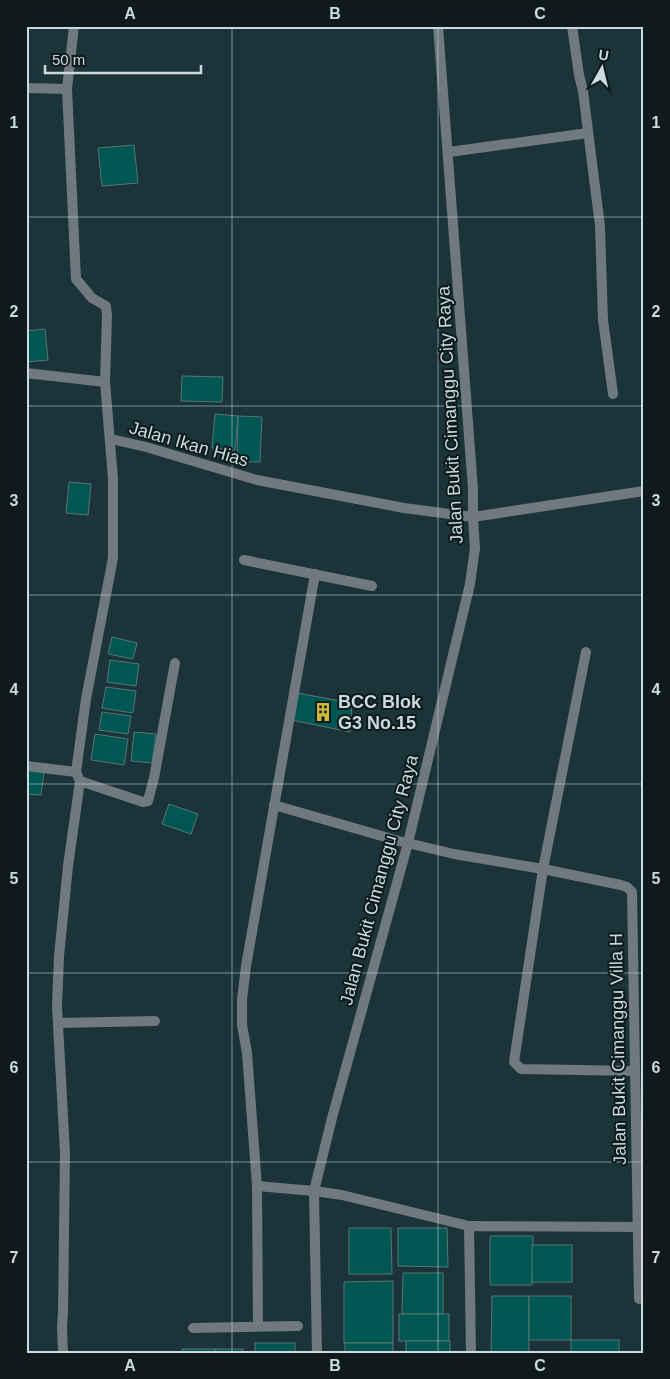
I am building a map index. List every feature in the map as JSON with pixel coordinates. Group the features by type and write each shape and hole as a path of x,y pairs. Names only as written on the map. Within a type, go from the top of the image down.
{"street":[{"name":"Jalan Ikan Hias","path":"74,26 67,88 76,279 92,298 106,306 105,382 111,439 146,447 257,480 404,508 473,517 644,491"},
{"name":"Jalan Bukit Cimanggu City Raya","path":"318,1353 314,1191 332,1118 408,843 470,584 475,548 473,489 438,26"},
{"path":"572,26 583,91 600,226 603,320 613,394"},
{"path":"26,88 67,88"},
{"path":"449,152 588,133"},
{"path":"26,373 105,382"},
{"path":"63,1353 65,1152 58,1023 59,956 86,699 114,558 111,439"},
{"path":"244,560 372,586"},
{"path":"258,1326 257,1186 247,1053 242,1025 242,1000 246,966 315,574"},
{"path":"586,652 543,869 514,1062 521,1069 634,1071"},
{"path":"26,766 78,776 143,802 148,802 175,663"},
{"path":"274,804 408,843 472,858 543,869"},
{"name":"Jalan Bukit Cimanggu Villa H","path":"543,869 627,887 632,892 639,1298"},
{"path":"58,1023 155,1021"},
{"path":"257,1186 348,1196 469,1226 637,1227"},
{"path":"469,1226 471,1353"},
{"path":"193,1328 298,1326"}],"building":[{"path":"134,145 138,183 102,186 98,148"},
{"path":"45,329 48,360 26,362 26,331"},
{"path":"182,376 223,377 222,402 181,401"},
{"path":"215,414 238,416 235,450 212,448"},
{"path":"238,416 262,417 260,462 237,462"},
{"path":"69,482 91,484 88,515 66,513"},
{"path":"112,637 137,643 133,659 108,654"},
{"path":"110,660 139,664 136,686 107,682"},
{"path":"106,687 136,691 133,713 102,708"},
{"name":"BCC Blok G3 No.15","path":"297,693 352,703 350,732 292,720"},
{"path":"102,712 131,716 128,734 99,730"},
{"path":"134,732 156,734 152,763 131,761"},
{"path":"95,734 128,739 124,765 91,760"},
{"path":"26,770 44,772 41,795 26,794"},
{"path":"169,804 198,814 191,834 162,824"},
{"path":"349,1228 391,1228 392,1274 349,1274"},
{"path":"398,1228 447,1228 448,1267 398,1266"},
{"path":"490,1236 533,1236 532,1285 490,1285"},
{"path":"532,1245 572,1245 572,1282 532,1282"},
{"path":"403,1273 443,1273 443,1314 402,1314"},
{"path":"393,1281 393,1343 344,1343 344,1282"},
{"path":"492,1296 529,1296 529,1353 491,1353"},
{"path":"529,1296 571,1296 571,1340 529,1340"},
{"path":"399,1314 449,1314 449,1341 399,1341"},
{"path":"571,1340 619,1340 619,1353 571,1353"},
{"path":"406,1341 450,1341 450,1353 406,1353"},
{"path":"255,1343 295,1343 295,1353 255,1353"},
{"path":"345,1343 393,1343 393,1353 345,1353"},
{"path":"182,1349 215,1349 215,1353 182,1353"},
{"path":"215,1349 243,1349 243,1353 215,1353"}],"place":[{"name":"BCC Blok G3 No.15","path":"323,712"}]}
